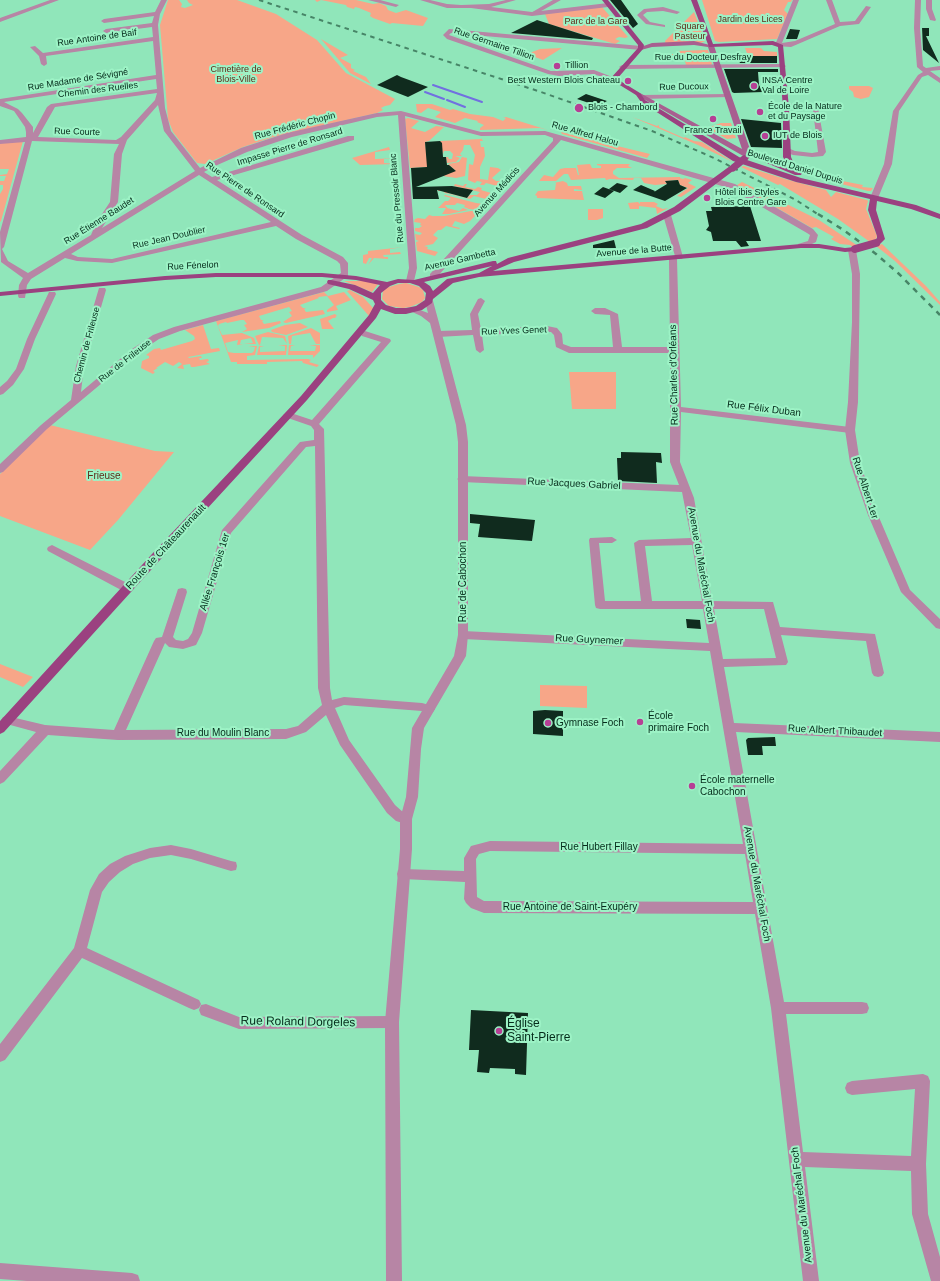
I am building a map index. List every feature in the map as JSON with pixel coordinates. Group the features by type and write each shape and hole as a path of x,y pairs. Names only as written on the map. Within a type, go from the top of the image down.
{"main road":[{"path":"694,0 708,40 712,46 746,157"},
{"path":"606,3 640,43 640,48"},
{"path":"612,78 640,48 773,43 780,46 786,105 788,161 798,173"},
{"name":"Boulevard Daniel Dupuis","path":"612,78 641,96 643,101 740,160 799,180 913,207 940,217"},
{"path":"641,96 746,157 763,158 798,173 874,198 872,210 881,236 880,242 851,252"},
{"path":"479,275 511,260 644,226 667,215 746,157"},
{"name":"Avenue de la Butte","path":"412,310 419,308 450,281 479,275 801,246 818,246 851,252"},
{"name":"Avenue Gambetta","path":"387,284 398,281 412,281 511,260"},
{"name":"Rue Fénelon","path":"0,299 22,294 198,275 262,274 343,277 387,284"},
{"name":"Rue Fénelon","path":"0,294 52,294 196,281 314,280 352,287 395,311"},
{"path":"412,281 427,288 430,293 430,299"},
{"name":"Route de Châteaurenault","path":"333,366 373,316 377,301 377,292 387,284"},
{"path":"395,311 412,310"},
{"name":"Route de Châteaurenault","path":"4,724 127,588 333,366 382,316 395,311"}],"street":[{"path":"0,20 56,0"},
{"name":"Rue Pierre de Ronsard","path":"164,0 157,14 155,39 162,108 168,131 198,171 210,180 299,237 340,259 344,263 345,272 343,277"},
{"path":"371,0 396,5"},
{"path":"423,0 447,6 473,7 532,14 606,3"},
{"path":"473,7 498,4 513,0"},
{"path":"532,14 558,0"},
{"path":"780,46 796,0"},
{"path":"829,0 838,24"},
{"path":"918,0 917,28 920,66 940,81"},
{"path":"928,0 929,9 933,20"},
{"path":"498,4 498,7 504,11"},
{"path":"780,46 795,43 838,24 857,23 868,7"},
{"path":"663,26 648,23 640,15 641,13 646,10 659,9 677,12"},
{"path":"104,21 157,14"},
{"path":"106,31 155,25"},
{"name":"Rue Germaine Tillion","path":"612,78 594,72 559,74 543,70 446,36 449,31 640,48"},
{"name":"Rue Antoine de Baif","path":"42,55 155,39"},
{"path":"33,47 42,55 44,64"},
{"name":"Rue du Docteur Desfray","path":"622,67 783,66"},
{"path":"874,198 888,164 896,111 920,76 926,72 940,68"},
{"name":"Rue Madame de Sévigné","path":"0,102 159,76"},
{"path":"95,235 100,223 114,202 118,154 124,139 152,109 161,93"},
{"name":"Chemin des Ruelles","path":"32,139 50,107 53,105 161,93"},
{"name":"Rue Ducoux","path":"641,96 727,96"},
{"path":"0,102 16,110 24,118 29,127 32,139 2,228 0,247"},
{"path":"786,105 816,109 822,152 820,154 812,155 796,154 788,150"},
{"path":"152,109 162,108"},
{"name":"Rue Frédéric Chopin","path":"198,171 244,150 290,135 377,115 401,113"},
{"name":"Rue Alfred Halou","path":"401,113 481,134 535,132 557,136 715,180 732,186 810,231 814,235 812,242 801,246"},
{"name":"Rue du Pressoir Blanc","path":"401,113 413,268 412,281"},
{"name":"Avenue Médicis","path":"433,276 557,141 557,136"},
{"name":"Impasse Pierre de Ronsard","path":"210,180 351,138"},
{"path":"0,142 32,139"},
{"name":"Rue Courte","path":"32,139 117,142 124,139"},
{"name":"Rue Étienne Baudet","path":"28,277 198,171"},
{"name":"Rue Charles d'Orléans","path":"667,215 676,258 674,350 676,409 674,462 686,489"},
{"name":"Rue Jean Doublier","path":"64,255 77,259 112,261 278,223"},
{"path":"836,249 851,252"},
{"path":"0,251 5,262 28,277 22,294"},
{"name":"Rue Albert 1er","path":"851,252 856,274 853,402 850,430 855,463 873,514 906,592 940,625"},
{"path":"448,273 449,260"},
{"name":"Rue de Frileuse","path":"0,470 44,427 156,337 177,329 324,289 343,277"},
{"name":"Chemin de Frileuse","path":"75,401 80,366 102,290"},
{"path":"0,392 10,383 20,369 31,339 52,294"},
{"name":"Rue de Cabochon","path":"394,1281 392,1022 406,848 406,819 412,797 418,728 460,656 463,635 461,425 430,299"},
{"path":"480,350 474,314 481,302"},
{"path":"412,310 429,317 435,323"},
{"path":"595,311 605,311 614,314 618,350"},
{"name":"Rue Yves Genet","path":"438,334 547,329 554,330 558,334 559,345 569,350 674,350"},
{"path":"316,426 387,341 365,334"},
{"name":"Rue Félix Duban","path":"676,409 850,430"},
{"path":"288,415 316,426"},
{"path":"316,426 319,442 324,688 328,706 344,742 392,809 400,817 406,819"},
{"name":"Allée François 1er","path":"182,592 167,638 173,644 183,645 192,642 197,633 226,532 303,444 319,442"},
{"name":"Rue Jacques Gabriel","path":"462,479 686,489"},
{"name":"Avenue du Maréchal Foch","path":"686,489 716,647 778,1008 811,1281"},
{"path":"612,540 594,540 600,605 769,605 782,662 718,663"},
{"path":"647,605 639,543 696,541"},
{"path":"52,549 127,588"},
{"path":"775,631 871,637 878,673"},
{"name":"Rue Guynemer","path":"463,635 716,647"},
{"path":"118,734 160,641"},
{"name":"Rue du Moulin Blanc","path":"4,724 45,730 118,734 286,734 302,729 328,706 344,701 422,706 429,709"},
{"name":"Rue Albert Thibaudet","path":"730,727 940,737"},
{"path":"0,780 45,730"},
{"name":"Rue Hubert Fillay","path":"471,877 470,858 476,850 490,846 751,849"},
{"path":"0,1055 80,951 96,890 104,878 115,868 129,860 150,853 171,850 231,866"},
{"path":"403,874 471,877"},
{"name":"Rue Antoine de Saint-Exupéry","path":"471,877 471,899 476,904 484,907 762,908"},
{"name":"Rue Roland Dorgeles","path":"80,951 200,1007 239,1023 392,1022"},
{"path":"778,1008 862,1008"},
{"path":"852,1088 923,1081 918,1164 920,1214 938,1281"},
{"path":"796,1160 918,1164"},
{"path":"0,1271 66,1278 132,1281"}],"green space":[{"name":"Cimetière de Blois-Ville","path":"168,0 179,0 182,4 181,7 185,8 193,5 187,0 237,0 276,14 317,40 346,73 395,99 390,105 381,108 383,110 377,113 273,137 243,147 205,164 197,163 173,132 168,119 160,25"},
{"path":"321,0 356,0 373,4 379,3 386,6 388,10 396,13 406,10 428,18 423,26 390,24 373,18 370,16 371,13 359,8 355,7 354,9 347,7 346,5"},
{"name":"Jardin des Lices","path":"702,0 792,0 791,2 788,2 784,10 788,14 777,39 719,42 715,41"},
{"name":"Parc de la Gare","path":"602,7 628,37 619,37 615,39 620,41 615,44 549,24 545,14"},
{"name":"Square Pasteur","path":"694,12 705,41 701,43 666,45 665,41"},
{"path":"321,39 348,55 340,58 351,64 351,68 355,70 353,71 366,77 371,84 350,73"},
{"path":"562,48 543,60 527,54 540,49"},
{"path":"745,48 761,48 764,51 777,52 777,56 748,56"},
{"path":"708,50 711,65 686,65 685,61 681,61 670,54 677,54 677,51"},
{"path":"849,86 869,86 873,88 869,97 861,99 854,97 853,92 849,89"},
{"path":"416,104 432,104 450,110 453,109 470,114 493,117 503,121 506,118 503,117 506,117 548,130 540,128 480,130 480,128 484,125 477,122 478,121 465,118 455,123 435,117 441,112 428,108 421,113 417,112"},
{"path":"632,117 657,126 659,125 659,127 684,138 702,142 733,162 698,145"},
{"path":"408,118 419,121 411,128 425,132 436,126 444,127 429,141 425,142 428,167 410,168 405,119"},
{"path":"721,123 731,123 736,138 727,139 707,128"},
{"path":"561,132 650,154 647,158 562,134"},
{"path":"481,138 483,141 480,141 481,147 484,147 485,156 480,167 480,179 488,180 490,167 501,170 492,178 496,181 503,181 512,171 515,172 500,189 496,188 497,186 486,183 484,185 480,185 482,182 477,181 475,183 468,180 469,164 473,165 475,155 470,145 464,145 460,154 462,156 455,156 460,158 456,162 447,163 446,157 452,159 453,154 450,151 444,151 443,154 440,141"},
{"path":"23,141 0,222 0,194 3,189 3,185 0,185 0,181 4,181 6,176 0,175 7,174 9,169 0,169 0,143"},
{"path":"389,147 390,150 375,152 375,159 397,158 384,159 384,163 397,164 360,165 352,158"},
{"path":"462,157 467,158 465,176 456,178 443,176 455,170 448,164 459,162"},
{"path":"590,164 592,168 601,168 601,166 597,164 630,164 628,166 632,168 617,168 613,171 613,174 619,178 680,177 683,179 685,178 692,180 688,183 696,187 681,197 677,196 688,188 680,185 678,180 665,181 667,184 655,185 644,183 641,178 634,178 633,180 606,180 605,178 571,180 568,174 564,174 556,181 539,181 544,175 553,177 560,169 565,168 576,168 579,175 577,165"},
{"path":"744,166 826,190 831,197 836,192 867,200 866,209 877,236 876,239 870,242 838,219 780,184 778,185 741,167"},
{"path":"817,176 863,185 862,187 873,188 871,191 868,191 819,178"},
{"path":"563,181 567,183 568,186 581,186 582,190 574,189 574,191 582,191 584,200 537,198 535,195 538,191 555,190 556,183 554,183"},
{"path":"742,182 819,220 858,246 853,247 850,245 840,244 831,239 834,237 816,227 812,228 737,185"},
{"path":"455,184 463,186 467,184 465,187 475,189 478,187 482,188 481,190 491,193 495,190 492,195 496,193 487,203 484,202 486,199 474,196 470,199 445,193 443,191 438,191 447,189 447,193 467,198 470,195 477,195 480,192 454,186"},
{"path":"444,196 483,204 477,210 469,209 464,207 465,205 457,203 455,205 446,205 445,206 447,208 459,211 463,208 468,210 442,214 446,208 438,208 445,201 448,201 451,198"},
{"path":"638,202 640,204 640,202 654,202 658,204 656,206 663,209 668,208 657,214 656,208 639,206 639,209 630,209 628,203"},
{"path":"588,209 603,209 603,218 588,220"},
{"path":"471,211 476,211 478,213 470,221 464,224 455,221 452,226 460,228 459,229 446,226 441,230 438,230 433,235 438,238 433,244 424,246 428,247 427,249 438,252 435,256 417,251 416,242 419,241 416,240 415,234 420,235 422,233 415,231 415,228 422,226 420,225 421,223 414,222 415,219 418,218 425,219 429,215 444,216"},
{"path":"882,244 926,286 940,302 940,305 895,261 876,246"},
{"path":"403,247 390,249 390,253 400,252 401,254 383,255 384,257 388,257 388,259 374,258 368,265 372,258 369,258 366,264 363,263 363,255 368,254 368,251"},
{"path":"344,281 371,281 379,283 372,292"},
{"path":"406,283 419,287 423,290 425,298 422,302 403,308 389,306 382,299 383,291 386,288"},
{"path":"350,290 363,297 373,308 369,316 347,291"},
{"path":"324,292 328,296 344,292 351,300 336,306 338,310 327,312 327,310 334,305 327,296 318,297 319,298 300,305 303,308 306,308 304,309 306,312 323,310 325,314 286,323 283,322 292,316 289,312 292,311 289,307 259,316 261,320 264,320 262,321 264,324 280,321 281,323 269,328 242,332 247,329 244,325 247,324 244,320 226,322 219,324 218,326 222,335 242,333 254,338 256,344 244,344 253,343 251,338 241,340 240,344 243,344 237,345 238,340 225,343 228,352 234,353 252,353 255,347 248,346 257,346 255,355 247,356 247,360 308,359 311,360 309,362 319,365 317,367 303,363 302,361 267,362 267,364 237,364 237,362 231,362 216,321"},
{"path":"335,314 337,316 335,317 336,318 328,321 334,329 322,329 320,319"},
{"path":"300,323 308,327 286,335 272,332 271,330 285,325"},
{"path":"203,325 211,349 219,348 220,351 188,357 201,356 202,358 199,358 200,360 208,359 209,361 206,362 210,364 194,367 191,367 190,364 183,365 184,369 177,368 182,364 179,362 173,366 165,362 156,368 158,369 153,371 155,372 153,374 141,368 142,361 149,358 149,356 146,355 154,349 160,348 161,350 192,341 195,339 194,336 185,330"},
{"path":"311,328 320,333 320,344 316,344 310,333 292,336 291,344 289,344 288,336"},
{"path":"268,332 285,336 287,344 283,338 262,337 259,345 255,336"},
{"path":"278,345 287,345 286,355 257,355 259,346 264,346 260,347 260,352 285,351 285,346"},
{"path":"289,345 295,345 291,346 290,351 315,351 316,346 309,345 320,345 320,351 313,358 313,355 288,355"},
{"path":"569,372 616,372 616,409 572,409"},
{"name":"Frieuse","path":"50,425 155,451 174,452 118,520 90,550 0,516 0,474"},
{"path":"0,664 33,677 23,687 0,677"},
{"path":"540,685 587,686 587,708 540,706"}],"building":[{"path":"610,0 621,0 638,24 633,28"},
{"path":"537,20 593,38 592,40 511,33"},
{"path":"922,28 929,28 929,36 926,36 939,63 923,50"},
{"path":"790,29 800,30 797,39 786,39"},
{"name":"INSA Centre Val de Loire","path":"777,56 777,63 740,63 737,57"},
{"name":"INSA Centre Val de Loire","path":"724,69 778,69 778,72 758,72 759,85 763,92 734,93 732,92"},
{"path":"397,75 428,87 408,97 377,85"},
{"path":"586,94 607,101 598,106 577,99"},
{"name":"IUT de Blois","path":"741,119 781,123 782,148 751,147"},
{"path":"440,141 442,143 443,157 446,157 447,165 456,171 416,187 452,186 473,190 467,198 437,190 439,199 413,199 411,168 427,167 425,142"},
{"path":"678,180 680,185 687,188 665,201 633,190 641,185 655,191 654,192 667,184 665,181"},
{"path":"617,183 628,186 620,193 609,189"},
{"path":"603,187 614,191 605,198 594,194"},
{"path":"750,206 761,241 746,241 749,246 741,247 736,241 713,241 711,232 706,230 709,226 706,211 712,211 711,207"},
{"path":"614,240 616,248 593,248 593,245"},
{"path":"621,452 661,453 662,463 656,462 657,483 618,481 617,458 621,458"},
{"path":"470,514 535,520 532,541 478,537 480,524 470,523"},
{"path":"686,619 700,620 701,629 687,628"},
{"name":"Gymnase Foch","path":"533,711 563,711 563,736 533,734"},
{"path":"775,737 776,746 762,746 763,755 748,755 746,740 748,738"},
{"name":"Église Saint-Pierre","path":"471,1010 528,1013 526,1075 515,1074 515,1069 490,1068 489,1073 477,1072 479,1050 469,1050"}],"waterway":[{"path":"433,85 482,102"},
{"path":"425,92 444,99"},
{"path":"447,100 465,107"}],"railway":[{"path":"259,0 541,92 652,131 714,158 796,200 819,215"},
{"path":"818,214 845,231 876,254 898,273 940,315"}],"place":[{"name":"Tillion","path":"557,66"},
{"name":"Best Western Blois Chateau","path":"628,81"},
{"name":"INSA Centre Val de Loire","path":"754,86"},
{"name":"Blois - Chambord","path":"579,108"},
{"name":"École de la Nature et du Paysage","path":"760,112"},
{"name":"France Travail","path":"713,119"},
{"name":"IUT de Blois","path":"765,136"},
{"name":"Hôtel ibis Styles Blois Centre Gare","path":"707,198"},
{"name":"École primaire Foch","path":"640,722"},
{"name":"Gymnase Foch","path":"548,723"},
{"name":"École maternelle Cabochon","path":"692,786"},
{"name":"Église Saint-Pierre","path":"499,1031"}]}
